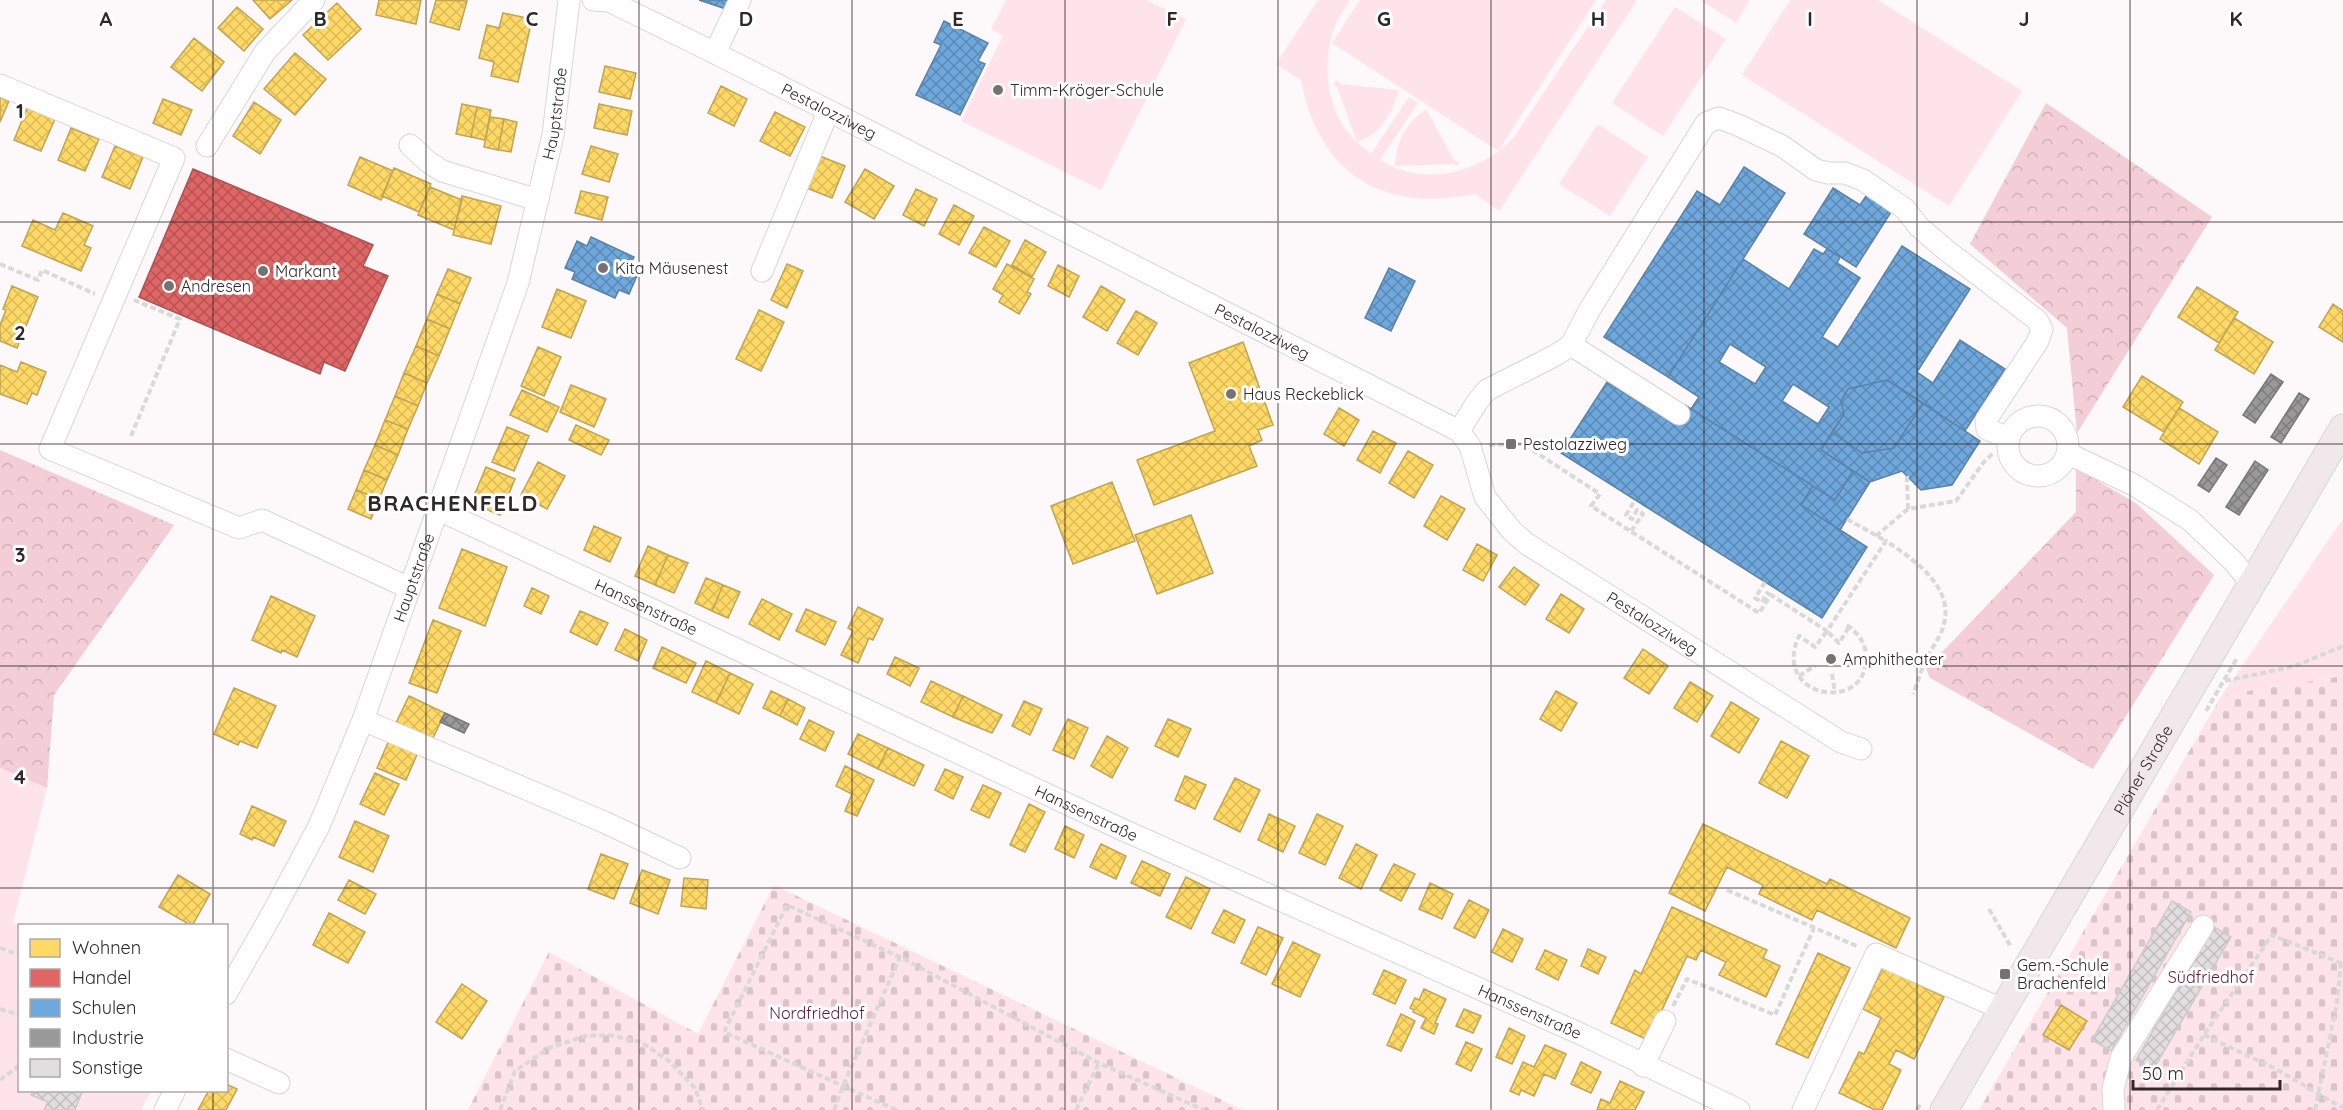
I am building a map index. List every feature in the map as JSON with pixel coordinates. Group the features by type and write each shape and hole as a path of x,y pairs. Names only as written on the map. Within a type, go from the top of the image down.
{"main road":[{"name":"Plöner Straße","path":"1944,1110 2343,428"}],"street":[{"path":"207,146 265,52 314,0"},
{"name":"Hauptstraße","path":"228,991 319,826 363,720 408,588 518,284 553,135 569,0"},
{"name":"Pestalozziweg","path":"593,0 609,1 715,53 1465,439 1485,497 1512,531 1527,544 1841,742 1861,749"},
{"path":"715,53 740,0"},
{"path":"0,85 174,158 50,449 239,528 262,520 408,588"},
{"path":"762,271 828,112"},
{"path":"1465,439 1477,402 1487,390 1556,356 1571,345 1590,309 1706,123 1719,118 1782,146 1816,170 1845,173 1863,180 1905,209 1919,227 1946,250 2037,320 2042,328 2038,341 1986,420 1987,429 2008,438"},
{"path":"410,145 442,171 538,200"},
{"path":"1571,345 1679,414"},
{"path":"2033,415 2055,419 2068,435 2069,454 2061,468 2045,477 2023,474 2008,455 2008,438 2016,423 2033,415"},
{"path":"2069,454 2125,481 2190,520 2235,562 2251,584"},
{"name":"Hanssenstraße","path":"437,509 1111,824 1583,1035 1643,1066 1739,1110"},
{"path":"363,720 604,822 680,858"},
{"path":"2114,1110 2113,1089 2121,1058 2203,926"},
{"path":"1803,1110 1876,954 2002,1009"},
{"path":"1643,1066 1665,1021"},
{"path":"228,1060 279,1083"}],"path":[{"path":"0,264 38,280 42,270 114,297 181,318 131,436"},
{"path":"1876,536 1908,509 1956,501 1983,464 2008,438"},
{"path":"1465,439 1523,444 1600,494 1591,506 1760,613 1771,595"},
{"path":"1907,476 1908,509"},
{"path":"1631,531 1643,514 1637,510 1632,519 1626,516 1635,500"},
{"path":"1847,519 1886,541 1916,562 1936,584 1946,609 1941,633 1927,658 1913,694"},
{"path":"1765,582 1755,598 1762,602 1767,592 1827,631 1839,643 1848,626 1863,643 1866,651 1866,665 1858,680 1850,688 1835,693 1816,691 1799,676 1793,657 1799,636 1815,647 1827,631 1886,541"},
{"path":"2199,671 2224,681 2295,666 2343,646"},
{"path":"1847,661 1866,665"},
{"path":"1799,676 1815,666"},
{"path":"1832,674 1835,693"},
{"path":"1727,890 1876,954"},
{"path":"896,1110 724,1032 787,905 900,957 1100,1063 1204,1110"},
{"path":"1989,909 2011,947"},
{"path":"1665,1021 1687,979 1775,1015 1814,928"},
{"path":"2157,1110 2272,934 2342,964 2337,1003 2315,1110"},
{"path":"0,948 18,954"},
{"path":"834,1110 900,957"},
{"path":"0,1009 18,1014"},
{"path":"500,1110 515,1071 549,1048 585,1036 609,1035 641,1042 669,1061 695,1088 703,1110"},
{"path":"2204,1035 2274,1068 2343,1108"},
{"path":"1076,1110 1100,1063"},
{"path":"0,1080 18,1066"}],"green space":[{"path":"1006,0 1146,0 1186,19 1101,190 961,121 1003,36 991,29"},
{"path":"1318,0 1350,0 1334,29 1328,58 1329,89 1339,118 1347,131 1371,154 1409,97 1418,103 1380,160 1397,169 1433,175 1451,173 1468,167 1485,160 1501,149 1514,137 1606,0 1637,0 1499,211 1475,194 1442,198 1412,198 1384,191 1360,180 1340,163 1323,141 1310,113 1301,80 1276,64"},
{"path":"1360,0 1596,0 1498,151 1332,43"},
{"path":"1700,0 1750,0 1736,23"},
{"path":"1790,0 1878,0 2022,91 1949,206 1742,75"},
{"path":"1675,7 1726,39 1663,136 1612,103"},
{"path":"1334,82 1399,90 1385,122 1373,134 1357,142"},
{"path":"2046,103 2212,217 2077,433 2067,328 1970,244"},
{"path":"1426,109 1454,160 1459,162 1458,166 1453,164 1395,166 1397,148 1403,133"},
{"path":"1598,124 1648,157 1610,216 1559,184"},
{"path":"0,450 174,525 54,695 47,788 0,768"},
{"path":"2076,468 2137,504 2214,575 2093,769 1930,678 1926,669 2076,512"},
{"path":"2343,519 2343,676 2222,695"},
{"name":"Südfriedhof","path":"2343,676 2343,1110 1979,1110 2222,695"},
{"path":"0,768 47,788 13,923 18,926 18,1092 150,1092 141,1110 0,1110"},
{"name":"Nordfriedhof","path":"774,885 1243,1110 468,1110 549,952 698,1034"}],"building: Wohnen":[{"path":"253,0 292,0 270,19"},
{"path":"379,0 421,0 416,24 376,15"},
{"path":"436,0 467,1 459,30 430,22"},
{"path":"337,3 361,29 328,60 303,35"},
{"path":"237,7 263,29 244,51 218,28"},
{"path":"503,13 532,19 518,82 491,76 494,62 479,58 487,25 499,28"},
{"path":"194,38 224,62 202,91 171,67"},
{"path":"295,53 326,79 295,115 264,89"},
{"path":"605,66 636,73 630,99 599,92"},
{"path":"721,86 747,99 734,126 708,113"},
{"path":"0,97 9,101 0,122"},
{"path":"163,99 192,110 181,135 153,123"},
{"path":"254,102 281,120 260,154 233,136"},
{"path":"462,104 477,107 471,137 456,134"},
{"path":"599,104 632,111 627,135 594,128"},
{"path":"477,107 491,110 485,140 471,137"},
{"path":"27,108 55,119 41,151 14,140"},
{"path":"775,112 805,127 790,156 760,141"},
{"path":"490,117 504,119 498,150 484,147"},
{"path":"504,119 517,122 511,152 498,150"},
{"path":"71,128 99,139 85,171 58,160"},
{"path":"115,146 143,157 130,189 102,177"},
{"path":"591,146 618,154 609,182 582,174"},
{"path":"817,155 845,166 832,198 804,187"},
{"path":"360,157 393,171 381,200 348,185"},
{"path":"394,168 431,184 419,212 382,196"},
{"path":"865,169 894,186 874,219 845,202"},
{"path":"430,187 462,200 454,230 418,215"},
{"path":"916,189 937,199 924,226 903,215"},
{"path":"581,191 608,197 602,220 575,213"},
{"path":"462,196 501,206 491,244 453,235"},
{"path":"954,205 974,216 959,245 939,234"},
{"path":"63,213 93,226 84,245 91,248 81,271 22,246 33,220 55,230"},
{"path":"984,227 1010,241 996,267 969,253"},
{"path":"1025,240 1046,252 1032,277 1012,265"},
{"path":"787,264 803,271 787,308 771,300"},
{"path":"1007,264 1034,279 1027,292 1031,294 1019,314 999,302 1003,295 993,289"},
{"path":"1058,265 1079,276 1069,297 1048,286"},
{"path":"448,269 471,278 460,304 437,294"},
{"path":"12,286 38,297 17,348 0,341 0,325 6,310 3,309"},
{"path":"1101,286 1125,300 1107,331 1083,317"},
{"path":"2197,287 2238,312 2219,343 2178,317"},
{"path":"557,289 586,301 571,338 542,327"},
{"path":"437,294 460,304 450,329 427,319"},
{"path":"2333,304 2343,311 2343,342 2319,327"},
{"path":"759,310 784,322 761,371 736,359"},
{"path":"1136,311 1157,323 1138,355 1117,343"},
{"path":"2234,318 2273,342 2254,374 2215,350"},
{"path":"427,319 450,329 439,356 416,346"},
{"name":"Haus Reckeblick","path":"1243,342 1273,425 1258,430 1262,440 1249,446 1257,466 1154,505 1137,460 1215,431 1189,363"},
{"path":"416,346 439,356 427,383 404,373"},
{"path":"538,347 561,357 544,396 521,386"},
{"path":"21,362 46,372 37,395 32,393 27,404 0,394 0,365 17,372"},
{"path":"404,373 427,383 418,406 395,396"},
{"path":"2142,376 2183,402 2164,432 2123,407"},
{"path":"571,385 606,399 594,427 560,412"},
{"path":"522,390 559,407 547,432 510,415"},
{"path":"395,396 418,406 408,429 385,420"},
{"path":"1339,408 1359,420 1344,446 1324,434"},
{"path":"2179,408 2218,432 2199,464 2160,439"},
{"path":"385,420 408,429 398,455 375,445"},
{"path":"576,425 609,440 601,455 569,440"},
{"path":"507,427 529,436 514,471 492,462"},
{"path":"1373,431 1396,443 1380,473 1357,460"},
{"path":"375,445 398,455 387,480 364,470"},
{"path":"1408,451 1433,465 1414,498 1389,483"},
{"path":"538,462 565,476 547,509 521,495"},
{"path":"486,467 515,479 500,515 471,503"},
{"path":"364,470 387,480 379,499 356,490"},
{"path":"1112,482 1135,541 1073,564 1051,506"},
{"path":"356,490 379,499 371,519 348,509"},
{"path":"1441,496 1465,509 1447,540 1424,526"},
{"path":"1191,515 1213,573 1157,594 1135,535"},
{"path":"594,526 621,538 610,562 584,550"},
{"path":"1477,544 1497,555 1483,581 1463,570"},
{"path":"648,546 668,555 655,585 635,576"},
{"path":"462,549 507,567 485,626 439,608"},
{"path":"668,555 688,563 674,593 655,585"},
{"path":"1514,567 1539,585 1525,605 1499,587"},
{"path":"706,578 723,585 712,611 695,603"},
{"path":"723,585 740,592 728,618 712,611"},
{"path":"532,588 549,596 541,614 524,606"},
{"path":"1561,594 1584,609 1569,633 1546,619"},
{"path":"271,596 315,616 297,657 282,650 281,653 252,640"},
{"path":"762,599 792,614 779,640 749,624"},
{"path":"858,607 883,619 873,640 869,638 858,663 841,655 853,631 848,628"},
{"path":"806,609 836,622 825,645 796,631"},
{"path":"580,611 608,623 597,645 570,632"},
{"path":"433,620 461,631 437,693 409,683"},
{"path":"625,629 647,640 638,661 615,650"},
{"path":"662,647 696,663 686,683 653,668"},
{"path":"1643,649 1668,666 1649,694 1624,678"},
{"path":"895,657 919,668 910,686 887,674"},
{"path":"706,661 730,673 716,703 692,692"},
{"path":"730,673 753,684 739,714 716,703"},
{"path":"931,681 963,696 953,717 921,702"},
{"path":"1690,682 1713,696 1697,722 1674,708"},
{"path":"234,688 276,706 257,748 240,741 238,745 214,734"},
{"path":"771,691 788,699 780,716 763,708"},
{"path":"1556,691 1577,703 1561,731 1540,719"},
{"path":"409,696 445,713 432,740 396,723"},
{"path":"963,696 1002,715 992,733 953,717"},
{"path":"788,699 805,708 797,725 780,716"},
{"path":"1024,701 1042,709 1030,735 1012,726"},
{"path":"1731,702 1759,719 1739,753 1711,736"},
{"path":"1068,719 1088,728 1074,759 1053,750"},
{"path":"1168,719 1191,729 1178,757 1155,746"},
{"path":"809,720 834,732 825,751 800,739"},
{"path":"858,734 888,748 878,769 848,754"},
{"path":"1107,736 1128,748 1112,778 1091,766"},
{"path":"390,738 419,750 406,780 377,768"},
{"path":"1781,741 1809,756 1787,798 1759,783"},
{"path":"888,748 924,765 914,786 878,769"},
{"path":"845,766 874,780 857,816 845,811 852,794 836,786"},
{"path":"945,769 963,777 953,799 935,790"},
{"path":"375,773 399,784 384,815 360,804"},
{"path":"1185,776 1206,785 1195,809 1175,800"},
{"path":"1235,778 1260,790 1240,832 1214,819"},
{"path":"983,785 1001,793 989,818 971,810"},
{"path":"1029,804 1045,812 1025,852 1010,845"},
{"path":"252,806 286,821 274,846 240,834"},
{"path":"1269,814 1295,826 1283,852 1258,840"},
{"path":"1317,814 1343,826 1325,865 1299,853"},
{"path":"355,821 389,836 373,872 339,857"},
{"path":"1703,824 1827,884 1830,879 1910,918 1896,948 1817,910 1812,920 1759,894 1763,885 1727,867 1705,911 1669,893"},
{"path":"1065,826 1084,835 1074,858 1055,849"},
{"path":"1101,844 1126,856 1116,879 1090,867"},
{"path":"1356,844 1377,855 1361,889 1339,878"},
{"path":"601,854 628,864 614,899 588,889"},
{"path":"1142,861 1170,874 1160,896 1131,883"},
{"path":"1394,864 1415,874 1401,901 1380,890"},
{"path":"642,870 670,880 658,914 630,903"},
{"path":"178,875 210,894 193,924 189,924 159,907"},
{"path":"1186,877 1210,889 1191,929 1166,917"},
{"path":"684,878 708,880 706,909 681,906"},
{"path":"349,880 376,894 365,914 338,900"},
{"path":"1430,883 1453,894 1442,919 1419,909"},
{"path":"1469,900 1489,910 1475,938 1454,928"},
{"path":"1672,907 1767,950 1763,958 1780,966 1766,997 1719,975 1726,962 1701,950 1696,960 1687,956 1648,1040 1611,1023 1635,970 1641,974"},
{"path":"1224,910 1245,920 1234,943 1212,933"},
{"path":"329,913 365,932 348,963 313,945"},
{"path":"1258,927 1283,938 1266,975 1241,963"},
{"path":"1503,929 1523,939 1512,962 1492,952"},
{"path":"1293,942 1320,955 1300,997 1272,984"},
{"path":"1588,949 1606,957 1598,974 1581,966"},
{"path":"1545,950 1567,960 1558,980 1536,969"},
{"path":"1818,953 1850,968 1808,1058 1776,1044"},
{"path":"1883,967 1944,997 1914,1059 1896,1050 1889,1064 1901,1070 1882,1110 1875,1110 1839,1093 1859,1052 1864,1054 1881,1018 1863,1009"},
{"path":"1384,970 1406,980 1395,1004 1373,994"},
{"path":"462,984 487,1001 462,1039 436,1022"},
{"path":"1424,989 1446,999 1435,1023 1438,1024 1434,1034 1421,1028 1426,1018 1413,1012 1414,1010 1410,1008 1415,998 1419,1000"},
{"path":"2061,1005 2087,1021 2069,1050 2043,1035"},
{"path":"1464,1009 1481,1016 1473,1033 1456,1026"},
{"path":"1401,1014 1415,1021 1401,1051 1387,1045"},
{"path":"1509,1028 1525,1036 1512,1064 1496,1057"},
{"path":"1466,1042 1482,1049 1471,1071 1456,1064"},
{"path":"1545,1045 1566,1054 1555,1079 1544,1074 1534,1096 1521,1090 1519,1095 1510,1091 1523,1062 1534,1067"},
{"path":"1581,1062 1601,1072 1591,1093 1571,1084"},
{"path":"1620,1081 1644,1092 1635,1110 1597,1110 1601,1099 1610,1103"},
{"path":"228,1085 237,1089 226,1110 198,1110 208,1092 228,1092"}],"building: Handel":[{"name":"Markant","path":"193,169 373,245 363,266 388,276 345,371 324,362 320,374 139,297"}],"building: Schulen":[{"path":"699,0 729,0 726,9"},
{"path":"944,21 988,43 978,61 985,64 960,115 916,95 941,45 934,42"},
{"path":"1744,167 1785,193 1668,377 1604,337 1697,191 1720,205"},
{"path":"1833,188 1860,205 1868,193 1893,209 1856,267 1804,234"},
{"name":"Kita Mäusenest","path":"591,237 634,257 630,265 640,269 629,294 619,290 615,298 572,279 575,272 565,268 577,241 587,246"},
{"path":"1902,246 1970,289 1917,372 1933,383 1960,340 2005,369 1965,431 1887,380 1848,389 1841,401 1844,414 1821,450 1853,471 1835,500 1691,409 1699,397 1668,377 1743,259 1789,289 1814,249 1823,254 1827,249 1840,257 1837,263 1860,278 1822,337 1838,347","holes":["1730,344 1766,367 1755,384 1719,362","1793,384 1829,407 1818,424 1782,401"]},
{"path":"1389,268 1415,281 1391,331 1365,318"},
{"path":"1887,380 1923,403 1894,448 1862,453 1832,432 1844,414 1841,401 1848,389"},
{"path":"1607,382 1672,423 1685,405 1813,486 1801,505 1867,547 1822,618 1561,453"},
{"path":"1923,403 1980,441 1952,485 1921,490 1902,471 1870,482 1821,450 1832,432 1862,453 1894,448"},
{"path":"1853,471 1870,482 1840,530 1801,505 1813,486 1835,500"}],"building: Industrie":[{"path":"2271,374 2283,382 2255,423 2243,415"},
{"path":"2299,393 2309,399 2281,443 2271,437"},
{"path":"2216,458 2227,465 2209,492 2198,485"},
{"path":"2255,461 2268,470 2239,515 2226,507"},
{"path":"445,713 469,724 464,733 440,722"}],"building: Sonstige":[{"path":"2172,901 2191,912 2111,1051 2092,1040"},
{"path":"2214,927 2231,937 2153,1070 2136,1060"},
{"path":"32,1092 82,1092 75,1110 44,1110 48,1102 31,1095"}],"place":[{"name":"Timm-Kröger-Schule","path":"998,90"},
{"name":"Kita Mäusenest","path":"603,268"},
{"name":"Markant","path":"263,271"},
{"name":"Andresen","path":"169,286"},
{"name":"Haus Reckeblick","path":"1231,394"},
{"name":"Pestolazziweg","path":"1511,444"},
{"name":"Amphitheater","path":"1831,659"},
{"name":"Gem.-Schule Brachenfeld","path":"2005,974"}],"district":[{"name":"BRACHENFELD","path":"453,503"}]}
